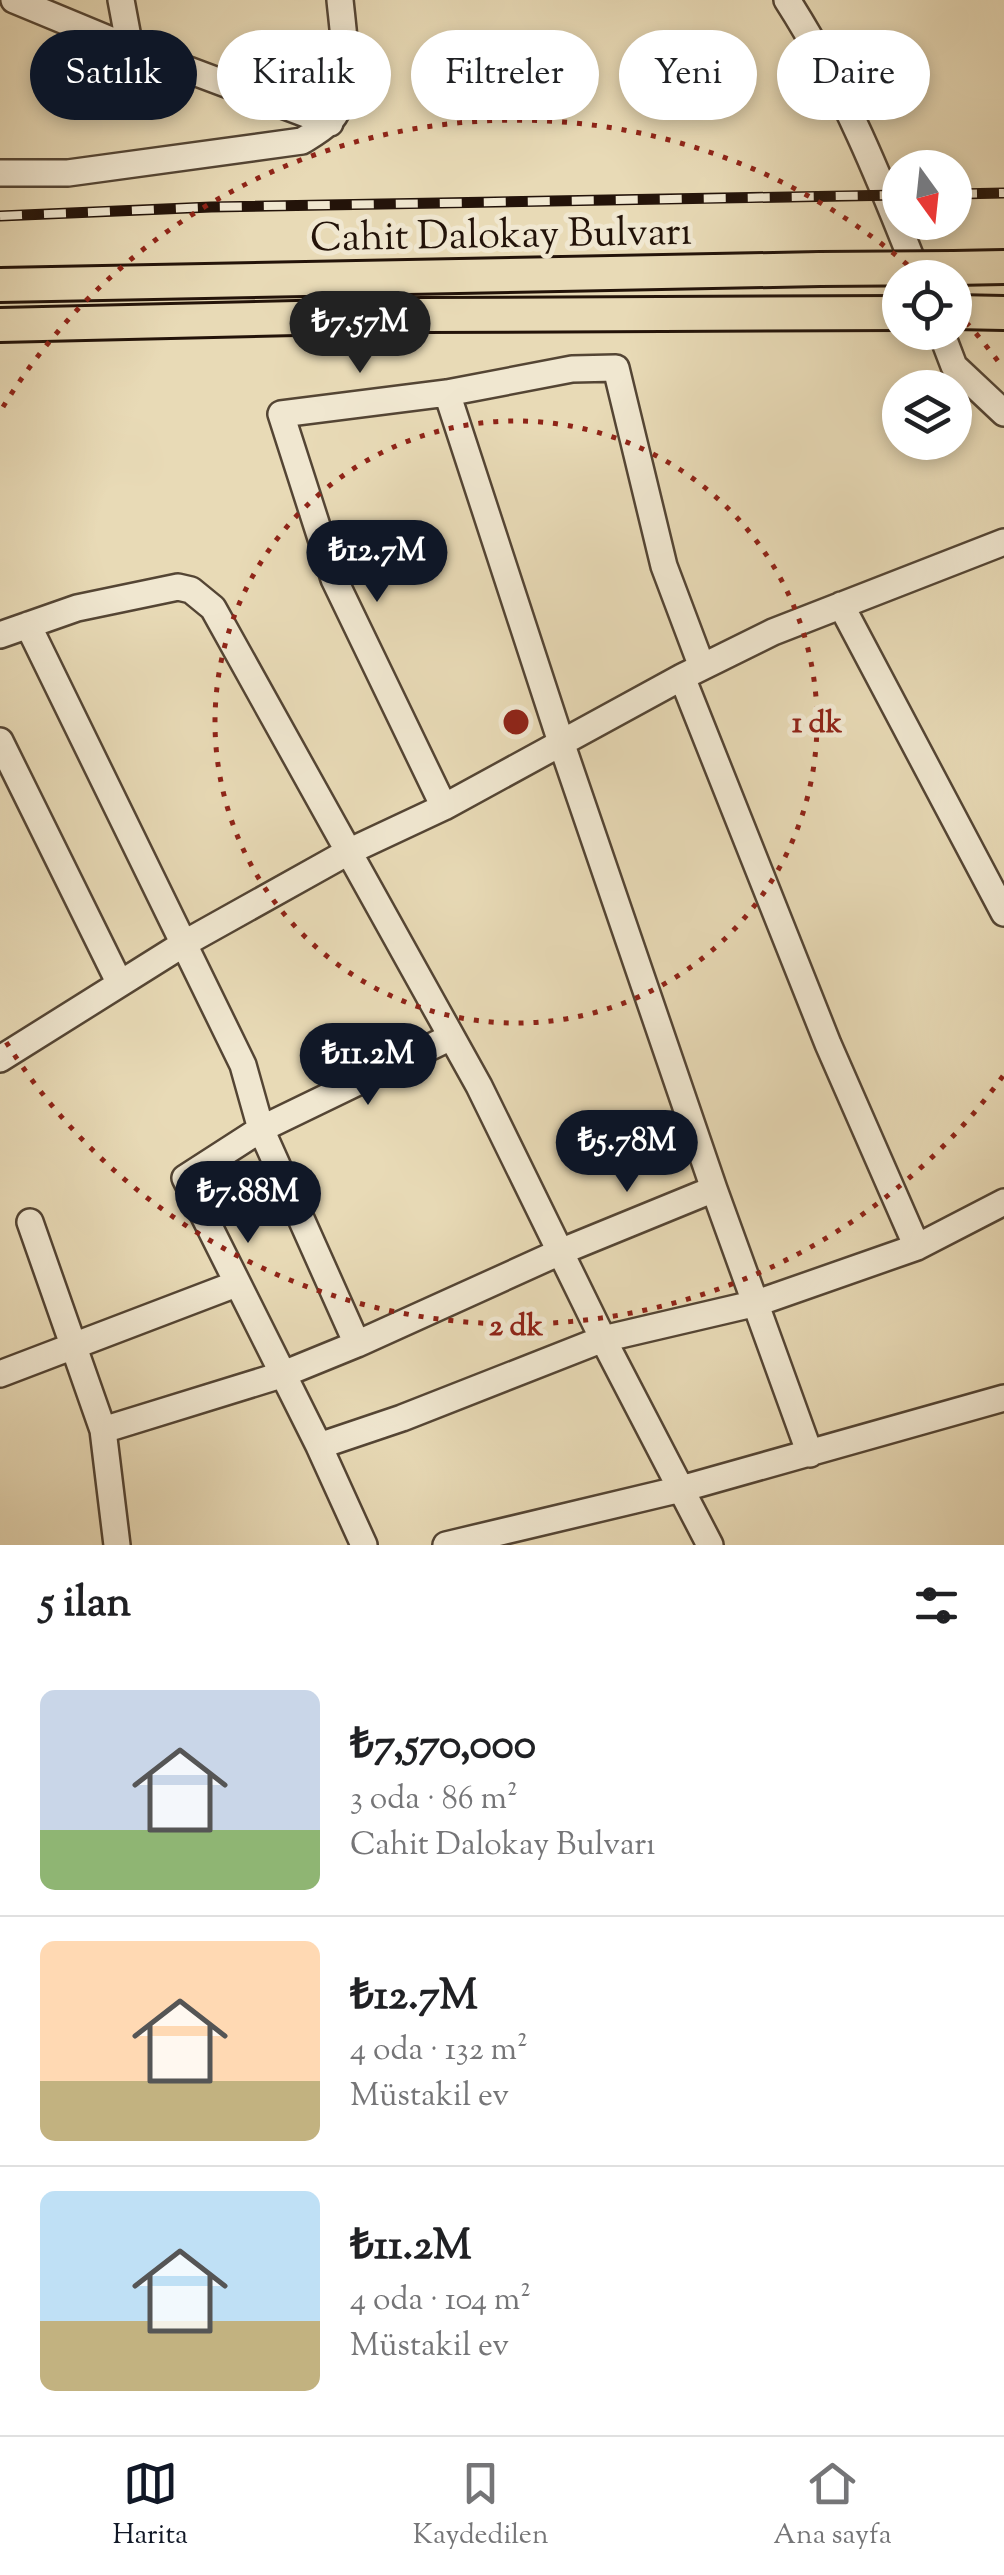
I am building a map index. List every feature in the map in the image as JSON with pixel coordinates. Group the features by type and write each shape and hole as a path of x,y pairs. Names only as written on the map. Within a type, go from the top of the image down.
{"main road":[{"name":"Cahit Dalokay Bulvarı","path":"0,284 1004,267"},
{"name":"Cahit Dalokay Bulvarı","path":"0,325 422,315 882,313"}],"street":[{"path":"14,0 86,30"},
{"path":"122,0 127,30"},
{"path":"0,173 68,173 302,141 330,122 341,106 345,69 340,0"},
{"path":"787,0 812,39 870,153 912,260"},
{"path":"197,73 330,122"},
{"path":"947,350 954,366 1004,413"},
{"path":"444,807 334,578 281,414 446,393 572,369 616,368 692,672 828,1044 917,1246"},
{"path":"446,393 714,1190 810,1454"},
{"path":"2,1054 185,943 348,852 444,807 692,672 773,632 1004,542"},
{"path":"0,635 77,608 178,587 206,600 480,1086 603,1339 710,1545"},
{"path":"841,604 1004,913"},
{"path":"28,625 243,1066 261,1129 357,1344"},
{"path":"0,741 120,982"},
{"path":"364,1545 186,1178 261,1129 451,1037"},
{"path":"103,1430 281,1375 560,1252 714,1190"},
{"path":"319,1446 402,1418 603,1339 757,1303 917,1246 1003,1207"},
{"path":"30,1222 103,1430 117,1545"},
{"path":"0,1374 236,1284"},
{"path":"446,1545 682,1488 1004,1398"}],"railway":[{"path":"972,194 1004,193"},
{"path":"0,216 211,207 882,195"}]}
